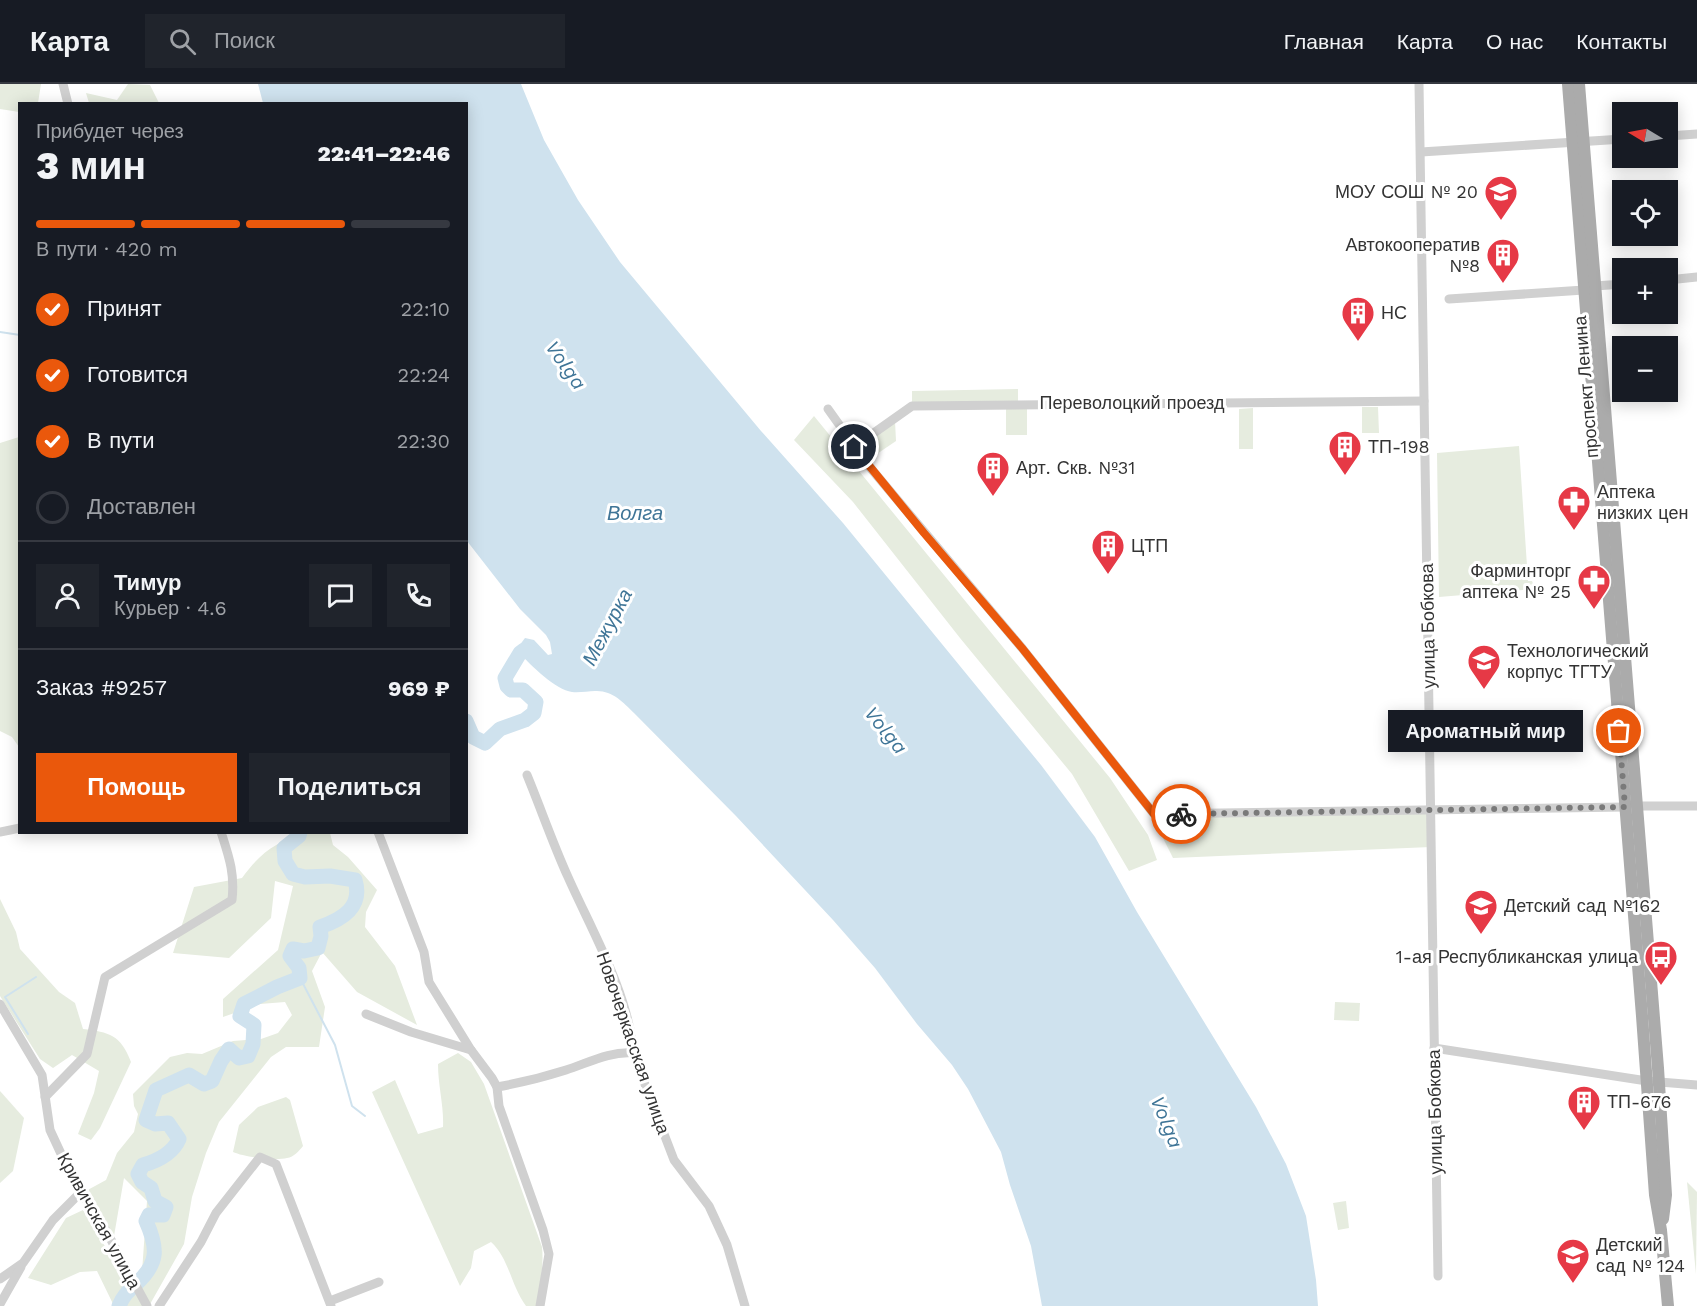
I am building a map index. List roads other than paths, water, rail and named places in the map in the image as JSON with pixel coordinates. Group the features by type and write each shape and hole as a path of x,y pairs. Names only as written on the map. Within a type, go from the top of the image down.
{"main road":[{"name":"проспект Ленина","path":"1568,84 1578,142"},
{"name":"проспект Ленина","path":"1579,84 1578,142 1587,285 1653,1081 1666,1195 1662,1230 1668,1306"}],"street":[{"path":"63,84 68,102"},
{"name":"улица Бобкова","path":"1419,84 1438,1276"},
{"path":"1678,135 1697,134"},
{"path":"1420,152 1612,140"},
{"path":"1678,279 1697,277"},
{"path":"1449,299 1612,284"},
{"name":"Переволоцкий проезд","path":"854,447 912,406 1424,401"},
{"path":"828,409 854,447 920,529 1022,648 1154,814 1431,810 1629,804 1697,806"},
{"name":"Новочеркасская улица","path":"527,775 567,877 596,936 617,988 633,1038 633,1053 674,1160 709,1206 727,1245 745,1306"},
{"path":"0,832 18,828"},
{"path":"45,1097 87,1054 105,976 232,900 233,868 221,834"},
{"path":"379,834 424,952 429,982 497,1087 500,1106 543,1230 549,1254 540,1306"},
{"name":"Кривичская улица","path":"0,1004 42,1075 50,1130 81,1192 98,1216 146,1304"},
{"path":"366,1014 411,1032 471,1050"},
{"path":"1434,1048 1653,1081 1697,1085"},
{"path":"497,1087 564,1071 618,1052 633,1053"},
{"path":"159,1306 201,1242 216,1213 260,1157 276,1164 331,1304 379,1282"},
{"path":"0,1304 23,1263 53,1220 81,1192"},
{"path":"0,1279 23,1263"}],"water":[{"name":"Волга","path":"258,84 521,84 544,140 578,200 620,262 761,431 843,523 1041,765 1095,837 1137,912 1256,1107 1286,1164 1306,1216 1318,1306 1042,1306 1031,1246 1001,1152 968,1089 952,1065 917,1024 875,968 736,816 617,697 607,692 575,692 559,687 520,653 519,646 525,638 534,640 548,655 552,654 546,635 520,609 468,542 468,102 263,102"}],"waterway":[{"path":"0,332 18,335"},
{"name":"Межурка","path":"468,726 473,737 485,743 500,729 525,720 534,713 536,702 523,690 511,690 505,678 524,650 538,657"},
{"name":"Межурка","path":"119,1306 126,1294 144,1276 152,1262 153,1239 146,1221 149,1215 163,1215 166,1207 155,1201 151,1188 142,1182 138,1174 143,1165 164,1156 179,1139 168,1123 155,1124 146,1120 156,1090 189,1075 204,1084 212,1081 229,1049 239,1058 248,1056 253,1044 254,1025 240,1016 244,1004 300,978 299,968 290,956 293,949 304,951 318,948 321,936 320,927 343,916 354,905 357,889 355,880 330,876 305,877 293,874 285,861 284,848 300,834"},
{"path":"28,1034 5,997 36,977"},
{"path":"300,978 335,1045 352,1106 365,1116"}],"place":[{"name":"МОУ СОШ № 20","path":"1501,221"},
{"name":"Автокооператив №8","path":"1503,284"},
{"name":"НС","path":"1358,342"},
{"name":"ТП-198","path":"1345,476"},
{"name":"Арт. Скв. №31","path":"993,497"},
{"name":"Аптека низких цен","path":"1574,531"},
{"name":"ЦТП","path":"1108,575"},
{"name":"Фарминторг аптека № 25","path":"1594,610"},
{"name":"Технологический корпус ТГТУ","path":"1484,690"},
{"name":"Ароматный мир","path":"1619,731"},
{"name":"Детский сад №162","path":"1481,935"},
{"name":"1-ая Республиканская улица","path":"1661,986"},
{"name":"ТП-676","path":"1584,1131"},
{"name":"Детский сад № 124","path":"1573,1284"}],"water label":[{"name":"Volga","path":"566,365"},
{"name":"Volga","path":"886,730"},
{"name":"Volga","path":"1167,1122"}]}
